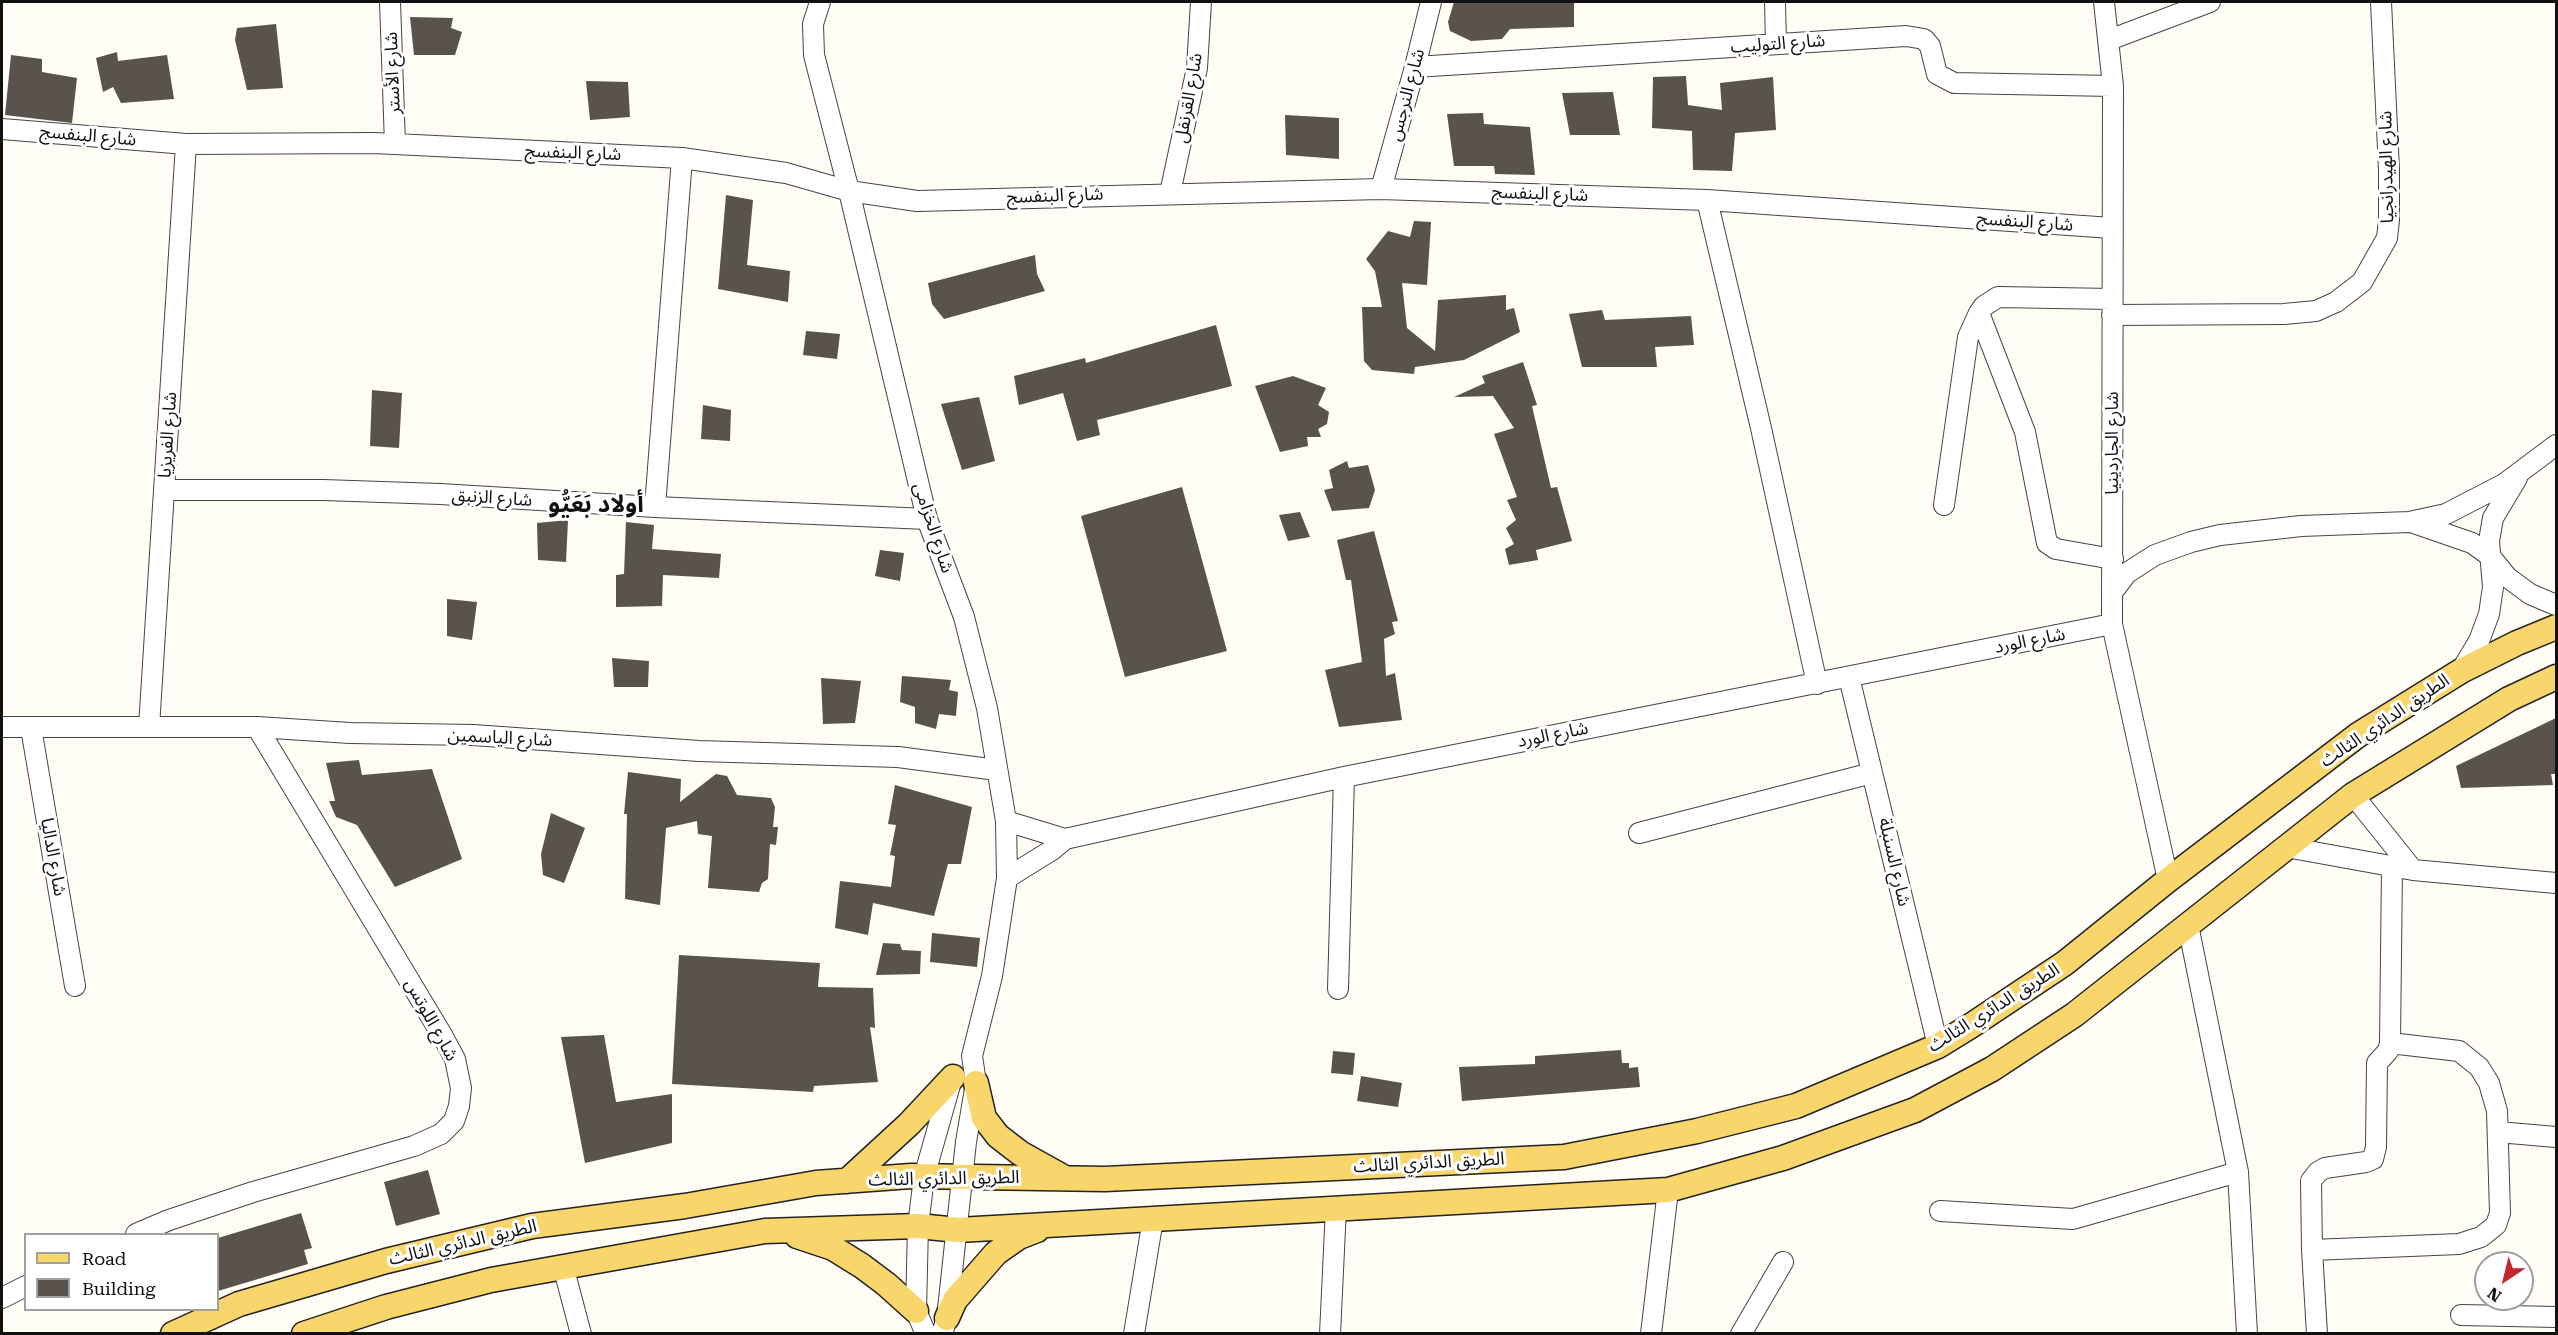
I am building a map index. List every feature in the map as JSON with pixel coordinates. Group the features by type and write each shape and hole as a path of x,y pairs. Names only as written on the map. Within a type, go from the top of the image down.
{"main road":[{"name":"الطريق الدائري الثالث","path":"173,1334 239,1304 386,1261 532,1226 685,1206 816,1183 924,1177 1105,1179 1564,1157 1698,1131 1796,1106 1938,1046 2065,963 2168,880 2358,735 2461,670 2556,627"},
{"path":"304,1334 386,1307 491,1280 765,1231 918,1227 958,1230 1668,1190 1783,1158 1915,1110 1992,1069 2074,1015 2352,795 2509,699 2556,677"},
{"path":"847,1181 909,1124 964,1080 984,1118 998,1136 1020,1153 1065,1178"},
{"path":"944,1326 955,1300 996,1253 1019,1237 1058,1225"},
{"path":"765,1231 795,1235 833,1248 886,1284 916,1311"}],"street":[{"name":"شارع الأستر","path":"390,2 395,144"},
{"name":"شارع الخزامى","path":"820,2 813,24 814,55 849,191 927,519 964,617 987,708 1006,821 1007,878 992,976 964,1080"},
{"name":"شارع القرنفل","path":"1170,193 1197,68 1201,2"},
{"name":"شارع النرجس","path":"1381,189 1431,2"},
{"path":"1775,2 1776,44"},
{"name":"شارع الجاردينيا","path":"2104,2 2113,86 2114,590 2112,624 2168,880"},
{"path":"2109,40 2210,2"},
{"name":"شارع الهيدرانجيا","path":"1979,313 1984,306 1998,297 2112,307 2284,314 2316,311 2336,302 2362,282 2387,238 2389,220 2390,170 2381,2"},
{"name":"شارع التوليب","path":"1415,67 1916,37 1924,39 1930,46 1937,74 1954,83 2113,86"},
{"name":"شارع البنفسج","path":"2,129 186,144 395,144 682,158 786,173 849,191 917,201 1381,189 1707,200 2112,228"},
{"name":"شارع الفريزيا","path":"149,727 186,144"},
{"path":"656,507 682,158"},
{"path":"1707,200 1761,428 1817,684"},
{"path":"1944,505 1968,337 1979,313"},
{"path":"1979,313 2025,432 2047,543 2056,549 2113,559"},
{"path":"2114,590 2127,573 2155,555 2191,542 2220,535 2301,526 2409,522 2446,514 2469,504 2522,471 2556,445"},
{"path":"2461,670 2479,641 2489,614 2493,587 2489,541 2493,518 2522,471"},
{"name":"شارع الزنبق","path":"165,490 323,490 440,494 656,507 927,519"},
{"path":"2409,522 2472,543 2490,556 2507,577 2530,594 2556,605"},
{"name":"شارع الورد","path":"1007,878 1052,850 1065,839 1344,777 2112,624"},
{"name":"شارع السنبلة","path":"1849,677 1938,1046"},
{"name":"شارع الياسمين","path":"2,727 257,727 350,733 473,735 699,751 898,757 997,770"},
{"name":"شارع اللوتس","path":"138,1233 169,1220 253,1192 414,1146 441,1134 454,1121 459,1106 461,1088 455,1059 257,727"},
{"name":"شارع الداليا","path":"32,728 75,986"},
{"path":"1639,833 1872,773"},
{"path":"1338,989 1344,777"},
{"path":"2352,795 2413,870"},
{"path":"1006,821 1065,839"},
{"path":"2286,847 2413,870 2556,883"},
{"path":"2317,1334 2311,1181 2318,1172 2325,1168 2373,1159 2376,1147 2377,1063 2388,1051 2390,1043 2392,866"},
{"path":"2188,925 2238,1172 2247,1334"},
{"path":"2312,1250 2458,1244 2481,1237 2496,1225 2500,1213 2497,1111 2489,1083 2479,1067 2459,1051 2390,1043"},
{"path":"926,1334 916,1311 918,1227 924,1177 964,1080"},
{"path":"944,1326 958,1230 966,1142 964,1080"},
{"path":"2498,1132 2556,1137"},
{"path":"1940,1210 2073,1219 2238,1172"},
{"path":"1651,1334 1668,1190"},
{"path":"1330,1334 1336,1208"},
{"path":"1134,1334 1153,1219"},
{"path":"1741,1334 1784,1262"},
{"path":"563,1266 581,1334"},
{"path":"2,1298 24,1287"},
{"path":"2461,1314 2556,1317"}],"building":[{"path":"1454,2 1574,2 1574,27 1510,29 1502,39 1471,41 1450,31 1448,22"},
{"path":"410,17 453,18 451,28 462,32 455,55 414,55"},
{"path":"276,24 283,88 247,90 235,40 237,28"},
{"path":"117,52 118,61 167,55 174,99 121,103 113,87 103,92 96,58"},
{"path":"11,55 42,59 42,72 77,78 72,123 5,115"},
{"path":"1686,76 1688,105 1722,110 1720,83 1773,77 1776,130 1735,133 1732,171 1693,170 1692,131 1652,128 1653,77"},
{"path":"586,81 628,82 630,117 590,120"},
{"path":"1613,92 1620,135 1570,135 1562,93"},
{"path":"1483,113 1484,124 1530,127 1535,175 1495,174 1494,166 1454,166 1447,114"},
{"path":"1285,115 1339,118 1339,159 1286,155"},
{"path":"726,195 753,200 747,265 790,271 788,302 718,289"},
{"path":"1414,221 1431,222 1427,285 1402,283 1407,328 1435,351 1438,300 1506,295 1506,310 1514,308 1520,332 1464,360 1415,367 1414,374 1372,370 1364,361 1362,307 1382,307 1375,271 1366,259 1388,231 1410,237"},
{"path":"1035,255 1037,274 1045,291 944,319 932,304 928,283"},
{"path":"1602,310 1605,320 1691,316 1694,345 1655,347 1657,367 1582,367 1569,314"},
{"path":"1216,325 1232,386 1097,420 1100,435 1077,441 1063,393 1019,405 1014,376 1085,358 1086,363"},
{"path":"806,331 840,334 837,359 803,355"},
{"path":"1523,362 1537,405 1532,406 1551,488 1557,487 1572,541 1536,550 1538,560 1509,565 1505,549 1514,544 1506,528 1516,520 1507,500 1517,497 1494,434 1514,428 1493,396 1454,397 1485,383 1482,376"},
{"path":"1293,376 1326,388 1318,405 1329,412 1327,424 1318,429 1321,437 1307,437 1308,446 1280,452 1255,386"},
{"path":"372,390 402,393 399,448 370,446"},
{"path":"979,397 995,461 962,470 941,404"},
{"path":"703,405 731,410 730,441 701,439"},
{"path":"1347,461 1349,468 1368,465 1375,490 1369,508 1332,511 1324,490 1333,488 1329,470"},
{"path":"1182,487 1227,651 1125,677 1081,516"},
{"path":"1300,512 1310,537 1288,541 1279,515"},
{"path":"568,520 566,562 538,560 537,523"},
{"path":"626,522 654,525 652,549 721,554 719,578 663,575 662,606 616,607 616,575 624,574"},
{"path":"1374,531 1398,621 1392,622 1395,634 1384,639 1386,676 1395,673 1402,720 1339,727 1325,670 1362,662 1351,580 1346,580 1337,540"},
{"path":"880,550 904,553 900,581 875,576"},
{"path":"447,599 477,602 472,640 447,636"},
{"path":"612,658 649,661 648,687 614,687"},
{"path":"902,676 951,680 949,690 958,692 956,716 939,714 936,729 915,723 915,707 900,702"},
{"path":"821,678 861,681 855,723 823,724"},
{"path":"2556,718 2556,774 2551,774 2553,785 2461,788 2456,766"},
{"path":"359,760 362,775 432,769 462,859 395,887 357,825 336,817 329,801 335,801 326,763"},
{"path":"628,772 681,779 680,802 716,774 727,776 737,795 771,798 775,807 773,827 778,827 776,845 770,844 768,879 762,883 759,892 708,888 712,836 698,834 697,821 666,828 660,905 625,899 627,814 624,814"},
{"path":"895,785 972,807 961,864 948,864 934,916 873,903 868,935 835,928 840,881 891,887 895,856 890,855 896,825 888,824"},
{"path":"551,813 585,828 564,883 543,875 541,854"},
{"path":"932,933 980,938 977,967 930,962"},
{"path":"883,943 900,944 902,950 921,951 920,974 876,975"},
{"path":"679,955 820,963 818,987 873,988 875,1028 870,1027 878,1082 814,1086 813,1092 672,1084"},
{"path":"604,1035 616,1102 672,1094 672,1143 585,1163 561,1037"},
{"path":"1621,1050 1622,1063 1629,1063 1629,1068 1638,1067 1640,1087 1462,1101 1459,1067 1535,1064 1535,1056"},
{"path":"1333,1051 1355,1053 1353,1075 1331,1073"},
{"path":"1361,1076 1402,1083 1398,1107 1357,1101"},
{"path":"428,1170 440,1214 396,1226 384,1182"},
{"path":"301,1213 312,1248 304,1250 308,1264 219,1291 219,1238"}],"district":[{"name":"أولاد بَعَيُّو","path":"596,505"}]}
